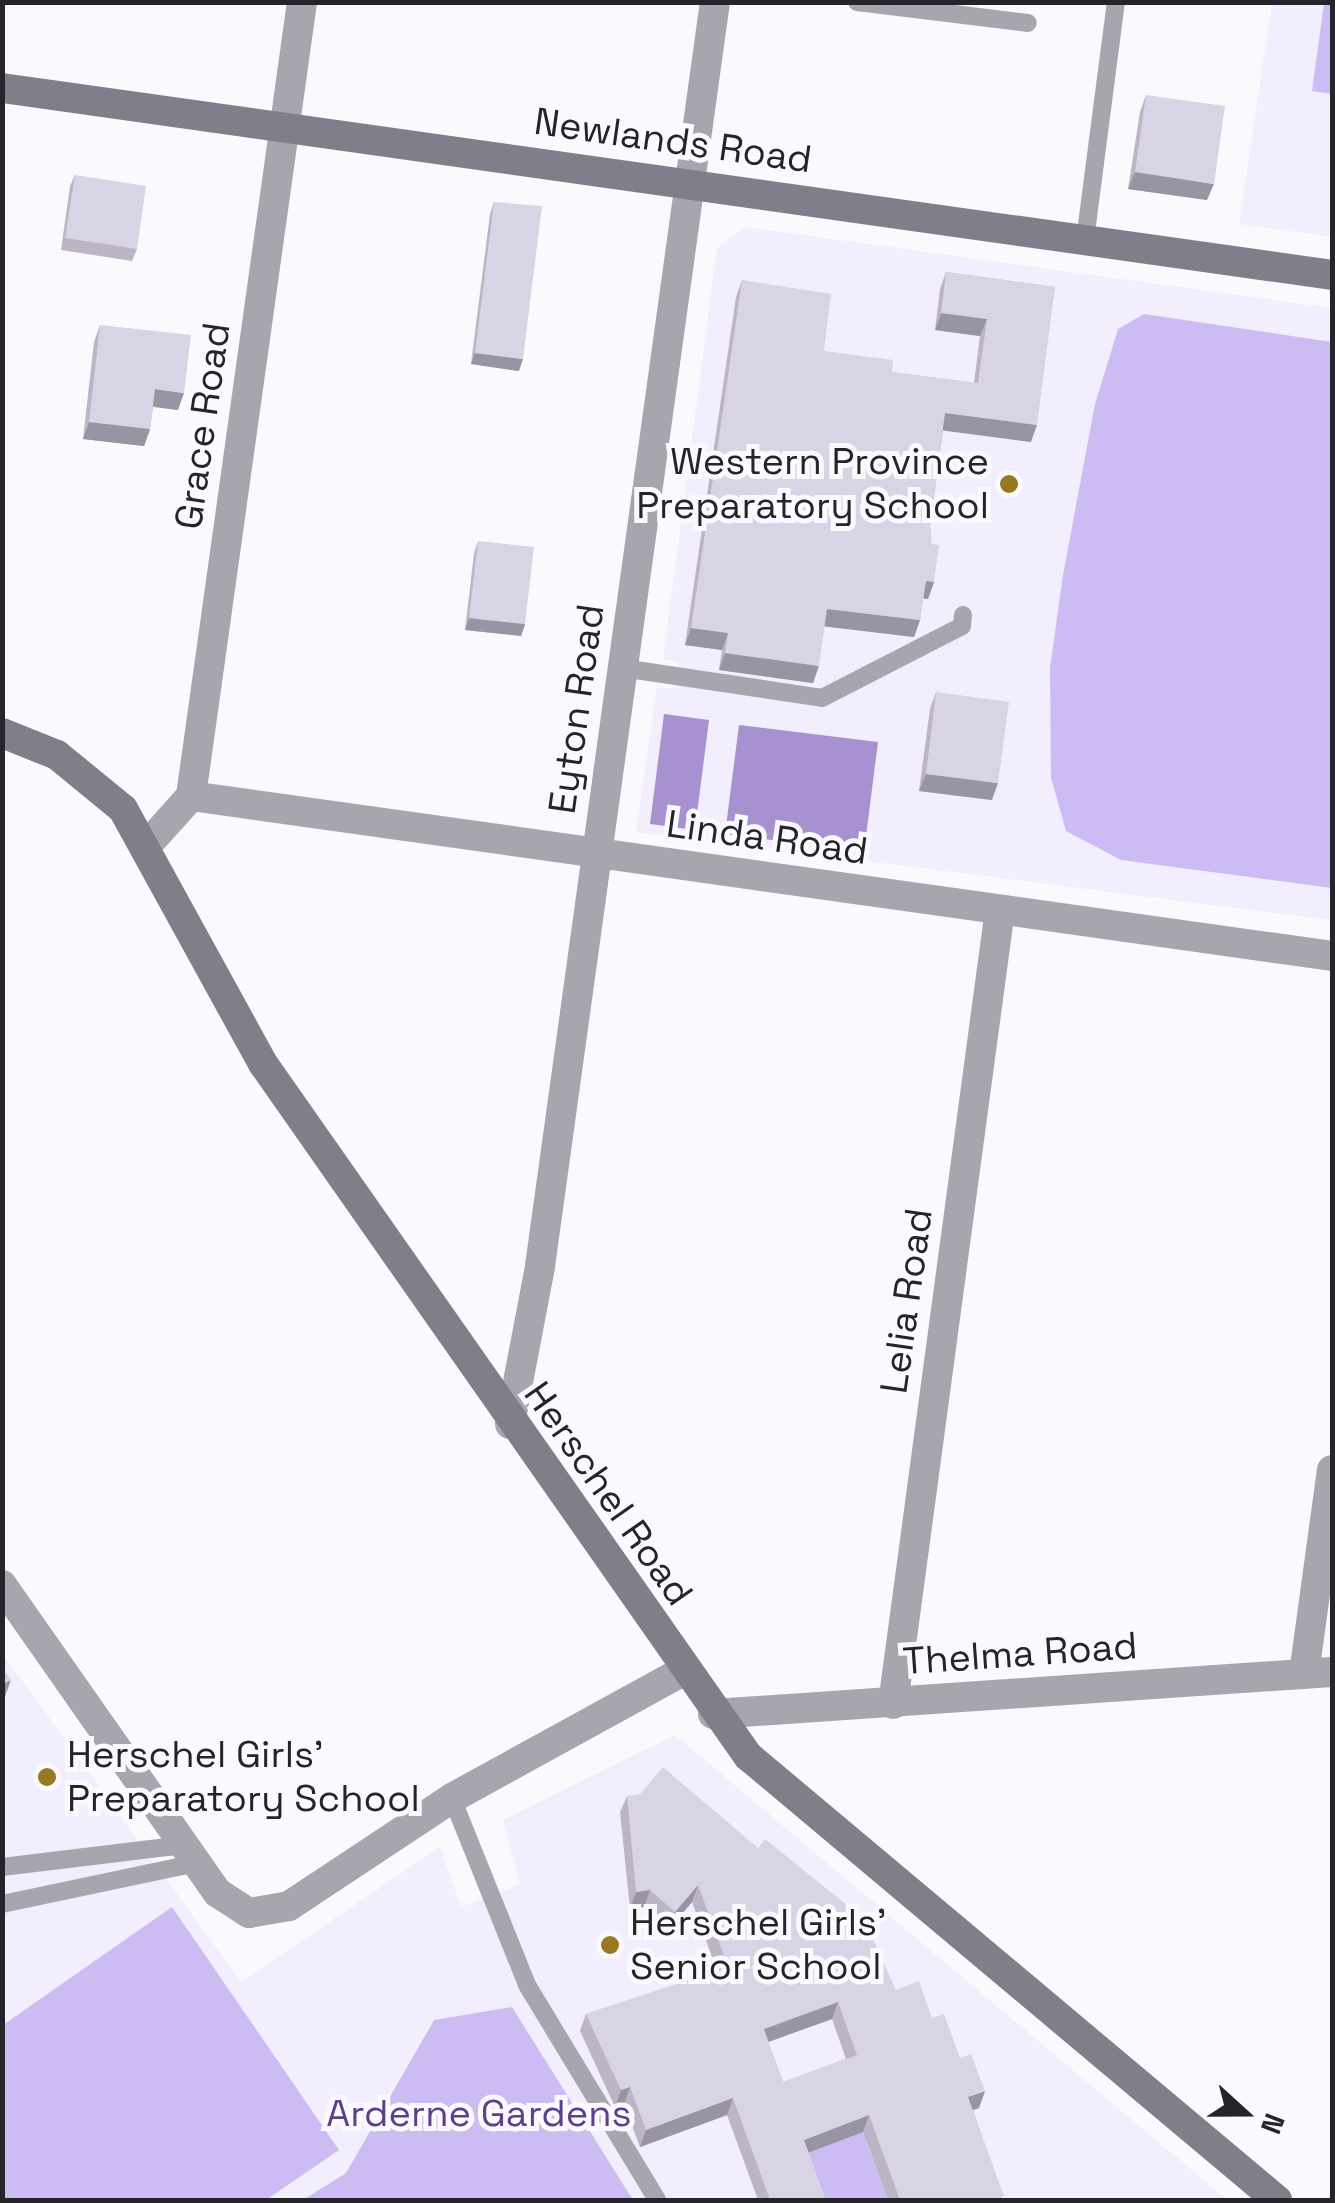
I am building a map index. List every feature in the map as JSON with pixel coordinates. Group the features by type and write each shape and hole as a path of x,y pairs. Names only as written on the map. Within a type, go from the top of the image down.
{"street":[{"name":"Grace Road","path":"191,796 302,2"},
{"name":"Eyton Road","path":"510,1424 540,1266 716,2"},
{"name":"Newlands Road","path":"2,88 1332,275"},
{"name":"Herschel Road","path":"2,733 57,755 100,784 148,844 264,1065 712,1714 804,1806 1277,2200"},
{"path":"148,844 191,796"},
{"name":"Linda Road","path":"191,796 1332,956"},
{"name":"Lelia Road","path":"894,1704 1000,910"},
{"path":"1318,1673 1332,1470"},
{"path":"2,1585 190,1854 232,1907 266,1914 288,1906 452,1798 682,1671"},
{"name":"Thelma Road","path":"712,1714 1318,1673"}],"lane":[{"path":"857,2 1028,23"},
{"path":"1085,240 1116,2"},
{"path":"622,668 822,698 962,626 963,615"},
{"path":"452,1798 527,1985 657,2200"},
{"path":"2,1866 190,1854"},
{"path":"2,1904 190,1854"}],"shaded area":[{"path":"1272,3 1332,3 1332,237 1239,224"},
{"name":"Western Province Preparatory School","path":"745,227 1332,308 1332,920 636,832 657,687 675,689 679,662 663,659 717,248"},
{"path":"664,714 709,720 695,830 650,824"},
{"path":"739,725 878,742 864,852 725,834"},
{"name":"Herschel Girls' Senior School","path":"2,1653 241,1982 440,1847 461,1907 520,1884 503,1820 675,1735 1227,2200 633,2200 512,2007 433,2020 346,2173 303,2200 3,2200"}],"green space":[{"path":"1324,3 1332,3 1332,94 1312,91"},
{"path":"1144,314 1332,342 1332,888 1121,860 1066,831 1051,778 1050,668 1063,575 1095,404 1118,329"},
{"path":"172,1907 339,2150 266,2200 3,2200 3,2025"},
{"name":"Arderne Gardens","path":"512,2007 633,2200 303,2200 346,2173 434,2020"},
{"path":"863,2132 888,2200 813,2200 797,2157"}],"building":[{"path":"1146,95 1225,106 1214,184 1135,172"},
{"path":"75,175 146,186 137,249 65,238"},
{"path":"494,202 542,206 523,359 475,353"},
{"path":"946,272 1055,287 1037,425 945,413 930,526 931,544 939,545 934,582 926,581 920,620 827,609 819,666 725,653 728,633 691,628 742,280 831,294 824,351 893,360 892,372 978,383 987,319 941,313"},
{"path":"100,325 191,335 184,393 155,389 150,429 89,422"},
{"path":"478,541 534,547 525,624 469,618"},
{"path":"936,692 1009,702 998,783 926,774"},
{"path":"2,1667 11,1680 2,1684"},
{"path":"663,1767 758,1848 765,1839 864,1919 896,1990 919,1981 932,2018 944,2014 960,2058 971,2054 985,2091 968,2097 1004,2196 993,2200 900,2200 869,2115 804,2140 826,2200 770,2200 733,2098 646,2130 630,2087 621,2090 586,2014 728,1967 698,1885 675,1912 650,1890 636,1892 627,1796 640,1794","holes":["838,2002 857,2055 783,2082 764,2029"]}],"place":[{"name":"Western Province Preparatory School","path":"1009,484"},
{"name":"Herschel Girls' Preparatory School","path":"47,1777"},
{"name":"Herschel Girls' Senior School","path":"610,1945"}]}
